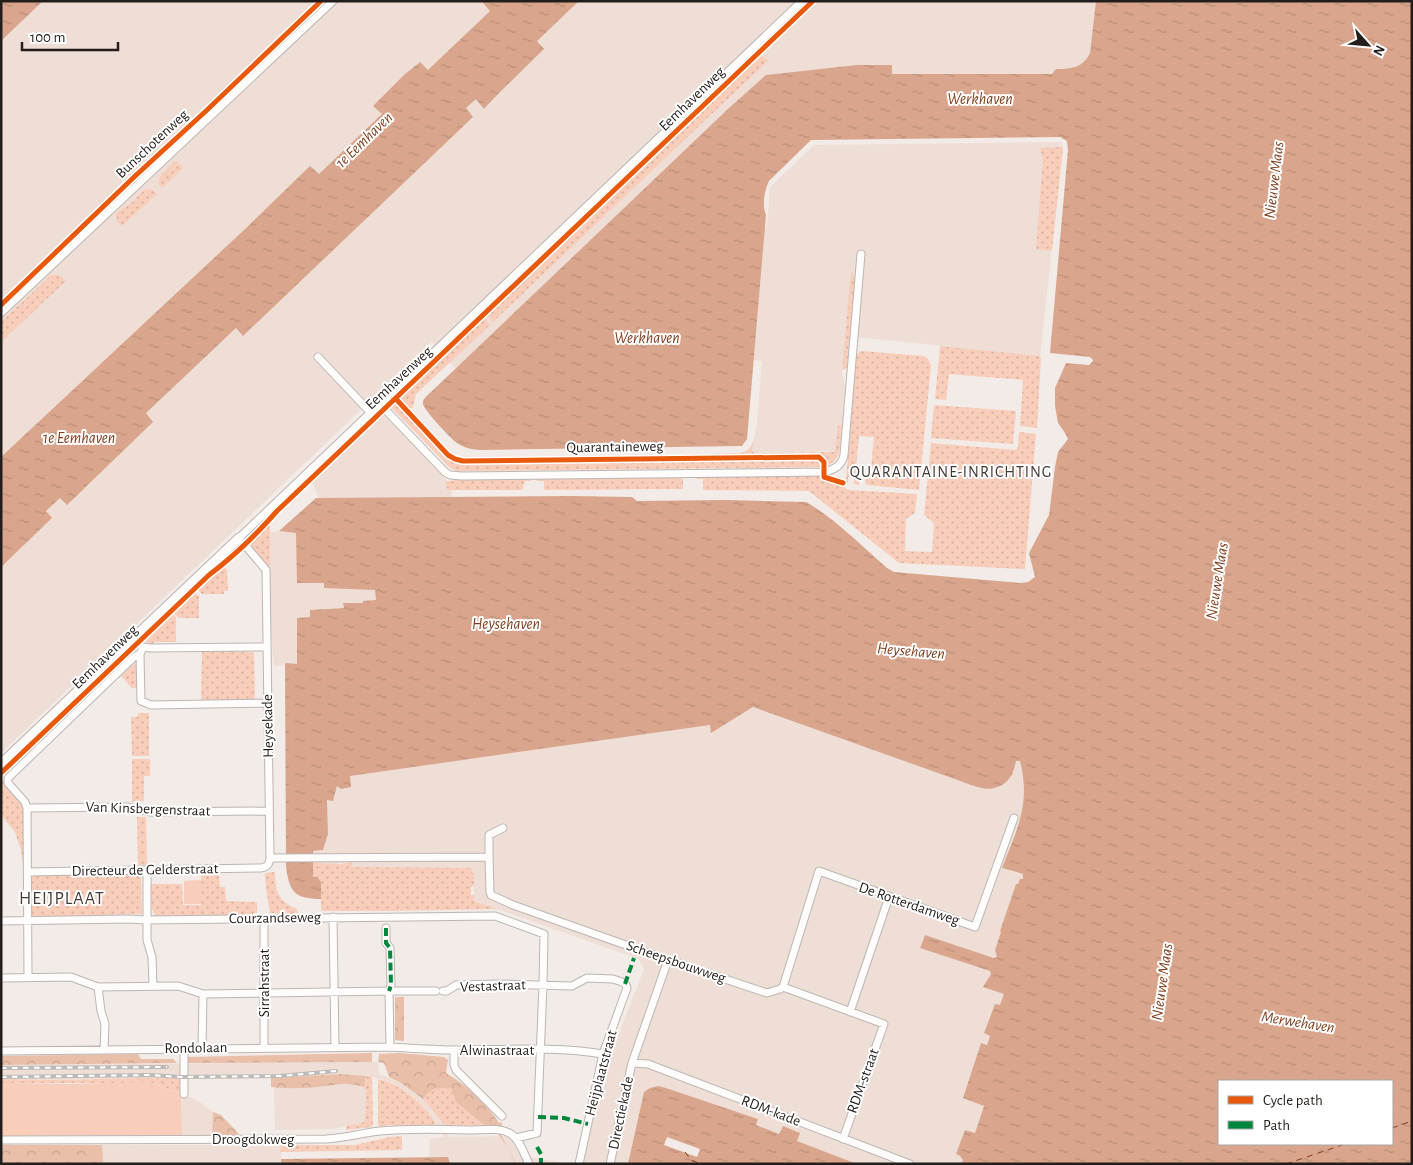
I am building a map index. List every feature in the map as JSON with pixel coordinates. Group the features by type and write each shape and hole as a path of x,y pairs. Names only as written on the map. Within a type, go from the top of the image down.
{"street":[{"name":"Bunschotenweg","path":"1,313 332,1"},
{"name":"Eemhavenweg","path":"1,764 802,1"},
{"name":"Quarantaineweg","path":"379,403 450,475 511,476 830,471 840,464 844,455 861,254"},
{"path":"318,357 370,412"},
{"name":"Heysekade","path":"239,538 266,570 270,858"},
{"path":"134,638 142,651 141,701 151,705 267,703"},
{"path":"28,977 27,808 25,802 8,783 8,778 142,651 150,648 267,647"},
{"name":"Van Kinsbergenstraat","path":"27,808 127,807 151,812 268,811"},
{"name":"De Rotterdamweg","path":"783,987 819,872 975,927 1014,818"},
{"name":"Scheepsbouwweg","path":"504,828 489,834 488,857 491,895 668,960 767,993 783,987"},
{"path":"270,858 488,857"},
{"name":"Directeur de Gelderstraat","path":"28,872 261,868 268,865 270,858"},
{"path":"146,870 146,940 152,957 153,985"},
{"path":"783,987 850,1012 889,897"},
{"name":"Courzandseweg","path":"1,921 495,916 544,934 543,985"},
{"path":"333,918 335,1048"},
{"name":"Sirrahstraat","path":"264,919 264,1047"},
{"path":"386,928 386,943 390,948 390,1047"},
{"name":"Directiekade","path":"610,1164 632,1063 668,960"},
{"path":"1,978 74,977 98,987 101,1011 105,1024 104,1050"},
{"name":"Vestastraat","path":"98,987 178,986 203,994 447,991 456,985 500,984 572,986 586,978 613,979 625,984"},
{"name":"Heijplaatstraat","path":"579,1164 603,1054 627,988 625,984"},
{"path":"529,1164 516,1138 537,1133 543,985"},
{"path":"202,1048 203,994"},
{"name":"RDM-straat","path":"843,1139 884,1024 850,1012"},
{"name":"Alwinastraat","path":"390,1047 454,1050 580,1051 603,1054"},
{"name":"Rondolaan","path":"1,1051 390,1047"},
{"path":"184,1049 184,1094"},
{"path":"454,1050 456,1070 502,1116"},
{"name":"RDM-kade","path":"632,1063 648,1064 910,1164"},
{"name":"Droogdokweg","path":"1,1140 326,1139 377,1132 435,1128 504,1131 516,1138"}],"shaded area":[{"path":"4,1 1121,1 1106,99 786,92 465,380 432,342 1,753 1,4"},
{"path":"761,55 768,61 493,322 488,316"},
{"path":"1061,142 1063,147 1040,356 846,336 842,373 845,386 842,426 838,426 835,451 756,453 752,451 757,423 762,361 754,360 770,187 814,145"},
{"path":"1063,147 1052,251 1036,249 1043,160 1040,148"},
{"path":"175,161 183,168 162,188 158,183 160,176"},
{"path":"150,189 157,194 122,226 117,221 116,213 130,204 141,193"},
{"path":"851,272 855,277 847,367 842,370"},
{"path":"51,275 59,275 66,281 1,342 1,322"},
{"path":"483,319 490,325 416,394 413,407 410,409 401,400 401,397"},
{"path":"940,346 1040,356 1037,428 1020,426 1023,380 949,374 946,400 935,399"},
{"path":"861,351 924,356 931,365 919,490 867,485 865,482 867,469 871,469 874,437 859,436 856,468 861,469 859,485 854,484 854,477 848,477 848,483 846,481 856,355"},
{"path":"396,402 451,460 464,464 815,459 821,461 823,467 456,471 449,467 391,407"},
{"path":"934,405 1016,411 1013,444 931,438"},
{"path":"383,415 391,420 452,486 451,502 322,505 312,482"},
{"path":"838,425 842,426 840,448 836,458 828,465 822,455 460,457 740,453 749,448 754,439 752,451 756,453 833,452 835,451"},
{"path":"1019,432 1036,434 1025,569 899,563 809,491 703,490 703,479 697,479 696,476 822,476 823,479 838,483 848,490 917,494 915,513 906,519 905,551 932,552 934,523 924,515 931,443 1016,450"},
{"path":"683,477 683,489 544,490 544,481 537,481 537,479"},
{"path":"531,478 531,481 525,481 522,490 448,490 445,482 460,479"},
{"path":"269,525 270,565 267,566 250,547"},
{"path":"300,531 380,577 379,621 299,665 274,666 269,612 268,532"},
{"path":"224,567 227,570 228,591 224,591 224,594 202,594 198,590"},
{"path":"195,593 199,596 199,618 179,618 175,612"},
{"path":"172,614 176,617 176,642 154,642 150,644 145,641"},
{"path":"202,652 254,653 255,700 201,701"},
{"path":"138,660 138,688 132,688 121,676"},
{"path":"753,707 977,787 992,789 1015,768 1016,760 1020,761 1024,780 1024,803 1002,868 1023,874 1023,879 1016,884 1000,931 995,950 997,957 995,958 925,935 920,947 990,971 991,974 988,978 1005,994 1000,1005 995,1004 984,1033 990,1035 987,1045 981,1043 963,1098 984,1106 975,1133 965,1130 956,1154 963,1160 961,1164 857,1164 796,1141 799,1133 783,1126 779,1134 756,1125 758,1119 666,1088 628,1164 581,1164 606,1053 611,1054 644,969 639,959 474,901 474,873 352,867 352,861 313,868 313,851 323,850 328,834 327,800 337,785 339,787 349,776 710,725 711,733"},
{"path":"138,713 149,713 149,756 132,756 131,717 138,717"},
{"path":"132,759 150,759 150,776 144,776 144,801 132,802"},
{"path":"1,779 23,803 25,861 22,861 21,850 15,832 1,815"},
{"path":"137,817 146,817 147,865 138,865"},
{"path":"352,861 352,867 472,868 474,886 471,887 471,895 474,895 474,901 497,909 321,911 321,882 313,877 313,863 341,864"},
{"path":"275,872 279,895 286,903 297,909 298,915 270,913 265,873"},
{"path":"134,874 141,877 142,914 30,917 30,875"},
{"path":"201,874 219,874 220,887 225,887 226,901 257,902 257,913 253,913 253,916 156,917 152,909 151,884 182,884 183,905 201,905"},
{"path":"201,880 201,904 184,904 184,881"},
{"path":"378,1062 379,1074 401,1083 423,1099 444,1124 449,1137 508,1136 522,1156 570,1164 429,1164 430,1139 444,1137 435,1120 410,1095 381,1079 366,1076 341,1074 225,1079 1,1079 1,1065"},
{"path":"366,1076 372,1077 373,1124 371,1127 346,1130 347,1125 361,1124 365,1120 366,1091 364,1087"},
{"path":"181,1078 181,1094 153,1083 1,1083 1,1079"},
{"path":"378,1079 403,1090 411,1096 436,1123 435,1125 391,1125 379,1127"},
{"path":"149,1082 181,1094 182,1135 1,1136 1,1083"},
{"path":"326,1085 356,1085 364,1087 366,1091 365,1120 361,1124 347,1125 336,1129 275,1130 274,1087 318,1087"},
{"path":"434,1087 451,1087 456,1102 485,1126 444,1124 423,1099"},
{"path":"181,1094 197,1100 213,1112 212,1135 182,1135"},
{"path":"402,1136 402,1150 280,1152 281,1145 354,1145"},
{"path":"1,1145 281,1145 281,1164 1,1164"}],"green space":[{"path":"395,997 404,997 403,1041 395,1040"},
{"path":"372,1053 372,1062 187,1063 187,1057"},
{"path":"400,1053 444,1057 448,1060 446,1073 469,1089 488,1108 499,1123 501,1122 503,1127 497,1127 507,1147 493,1127 485,1126 456,1102 451,1088 435,1088 423,1099 389,1077 384,1063 378,1062 379,1054"},
{"path":"138,1054 141,1059 173,1059 177,1063 1,1065 1,1056"},
{"path":"341,1074 366,1076 364,1087 347,1084 300,1088 271,1087 271,1078"},
{"path":"213,1112 221,1115 239,1134 236,1136 212,1135"},
{"path":"1,1145 102,1145 103,1164 1,1164"}],"water":[{"path":"1,1 43,1 1,41"},
{"name":"1e Eemhaven","path":"485,1 579,1 537,41 544,49 484,109 476,99 466,108 473,117 243,336 236,328 146,413 153,422 67,505 60,498 46,511 52,518 1,567 1,457 310,166 319,174 382,114 373,106 404,75 420,62 428,70 490,11 483,3"},
{"path":"1096,1 1412,1 1412,1164 961,1164 963,1160 956,1154 965,1130 975,1133 984,1106 963,1098 981,1043 987,1045 990,1036 984,1033 995,1004 1000,1005 1004,994 983,987 991,974 990,971 920,948 925,935 994,958 997,957 995,950 1000,931 1016,884 1018,884 1020,879 1023,879 1023,874 1002,868 1021,816 1024,790 1020,761 1016,761 1014,770 1007,782 992,789 981,788 753,707 711,733 710,725 350,776 351,787 341,789 337,786 333,801 327,800 328,834 323,850 313,851 313,877 317,877 321,882 321,899 312,899 299,895 294,892 289,882 286,866 285,663 297,664 297,618 310,617 310,610 344,608 343,603 363,603 363,601 376,600 375,590 324,588 324,583 297,583 296,533 279,531 316,498 571,496 632,497 637,501 726,500 806,502 837,524 894,572 1020,583 1028,582 1035,577 1029,553 1049,515 1058,452 1068,439 1058,423 1055,406 1055,388 1066,363 1089,365 1093,361 1090,357 1050,353 1068,150 1067,141 1060,137 811,140 769,181 766,189 764,207 766,215 747,439 742,446 476,450 457,443 433,418 423,402 427,396 729,108 766,75 857,65 892,65 892,74 1052,74 1056,69 1076,67 1090,53"},
{"path":"658,1086 758,1119 756,1125 779,1134 783,1126 800,1133 797,1141 857,1164 628,1164 644,1092"},
{"path":"448,1157 450,1164 281,1164 281,1159"}],"pier":[{"path":"667,1137 700,1149 697,1157 664,1145"}],"ferry route":[{"path":"1393,1128 1412,1121"},
{"path":"1286,1164 1342,1145"},
{"path":"685,1152 691,1160 700,1164"}],"railway":[{"path":"1,1068 167,1067"},
{"path":"1,1077 280,1076 336,1071"}],"marked path":[{"path":"386,928 386,943 390,948 391,985 389,991"},
{"path":"625,984 634,958"},
{"path":"538,1117 564,1118 588,1124"},
{"path":"537,1147 541,1154 541,1164"}],"cycle path":[{"path":"1,305 321,1"},
{"path":"1,773 209,575 244,545 277,511 813,1"},
{"path":"396,399 448,455 463,461 819,457 824,462 824,477 843,483"}],"district":[{"name":"QUARANTAINE-INRICHTING","path":"951,472"},
{"name":"HEIJPLAAT","path":"62,899"}],"water label":[{"name":"Werkhaven","path":"980,99"},
{"name":"Nieuwe Maas","path":"1274,180"},
{"name":"Werkhaven","path":"647,338"},
{"name":"Nieuwe Maas","path":"1217,581"},
{"name":"Heysehaven","path":"506,624"},
{"name":"Heysehaven","path":"911,651"},
{"name":"Nieuwe Maas","path":"1162,982"},
{"name":"Merwehaven","path":"1298,1022"}]}
